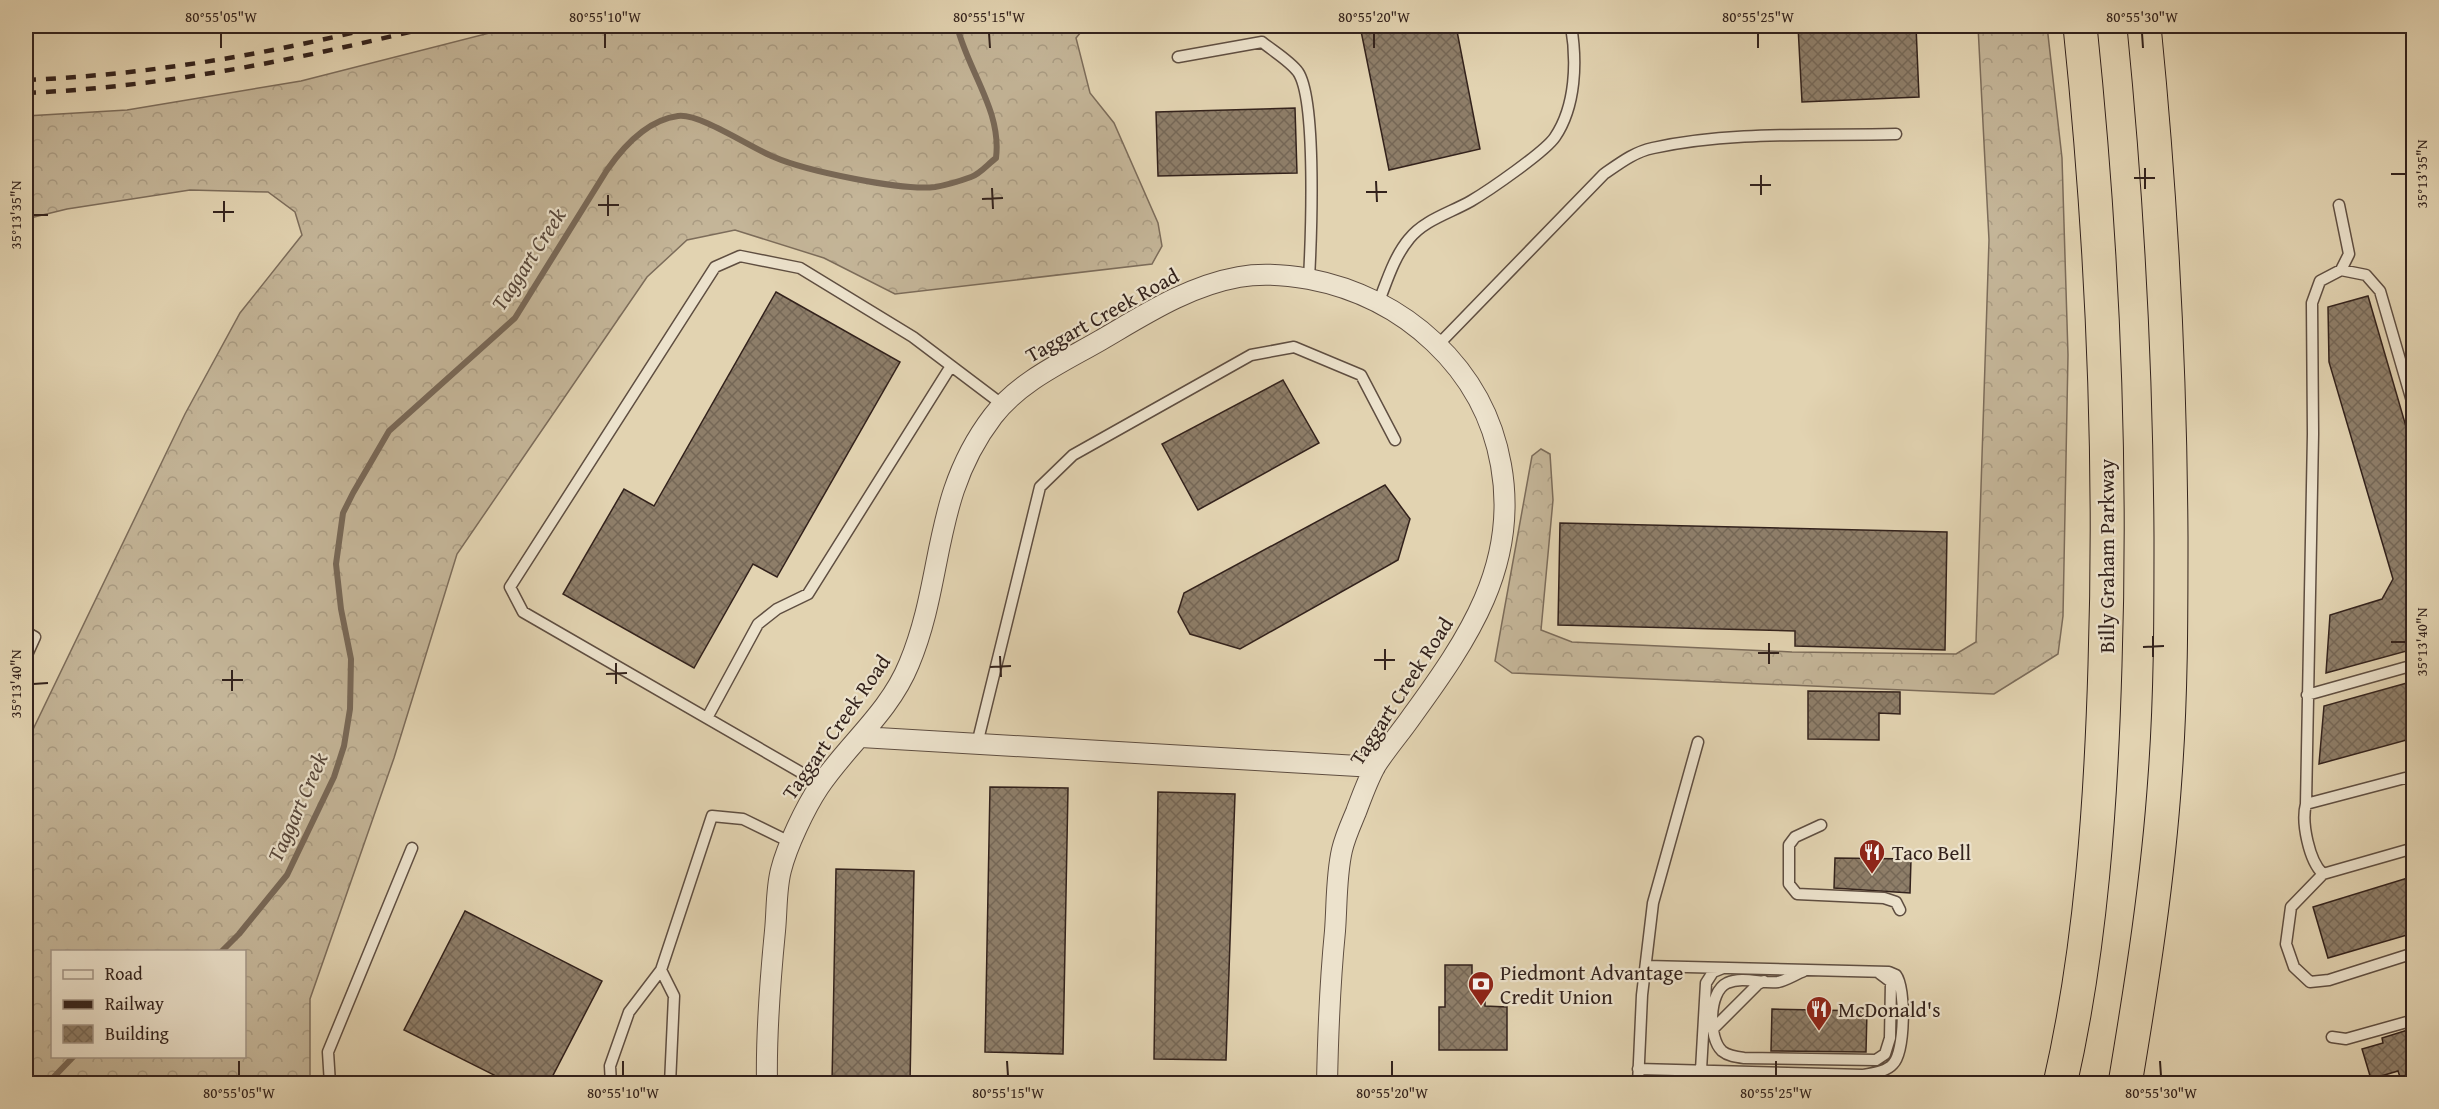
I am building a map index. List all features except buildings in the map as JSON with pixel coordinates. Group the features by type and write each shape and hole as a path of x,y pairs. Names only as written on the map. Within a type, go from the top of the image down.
{"highway":[{"name":"Billy Graham Parkway","path":"2060,1083 2078,975 2100,788 2107,607 2106,441 2100,275 2080,26"},
{"path":"2125,1083 2155,882 2165,776 2171,608 2170,440 2164,272 2144,26"}],"street":[{"name":"Taggart Creek Road","path":"767,1083 770,985 781,870 821,784 861,737 898,687 910,663 923,622 942,527 953,489 968,454 1003,405 1017,390 1175,298 1240,276 1265,275 1309,279 1337,285 1379,301 1403,315 1438,345 1473,390 1490,424 1501,462 1505,498 1504,535 1499,562 1484,602 1465,641 1375,767 1342,850 1329,986 1327,1083"},
{"path":"861,737 1375,767"}],"lane":[{"path":"1379,301 1396,259 1409,238 1431,221 1487,190 1555,138 1567,110 1575,64 1571,26"},
{"path":"1178,57 1262,42 1298,72 1307,107 1312,218 1309,279"},
{"path":"1438,345 1604,174 1627,157 1652,148 1730,138 1896,134"},
{"path":"2323,874 2316,867 2303,816 2306,804 2313,434 2312,303 2320,281 2341,270 2349,254 2339,205"},
{"path":"821,784 523,612 510,587 715,267 740,256 800,268 913,337 1003,405"},
{"path":"2341,270 2366,275 2380,291 2414,408"},
{"path":"977,744 1040,487 1072,455 1251,355 1294,347 1361,375 1395,440"},
{"path":"707,718 758,624 777,609 808,594 951,366"},
{"path":"26,632 35,637 26,657"},
{"path":"2307,694 2414,665"},
{"path":"1637,1083 1653,903 1698,742"},
{"path":"2306,804 2405,778 2414,781"},
{"path":"611,1083 610,1066 629,1012 661,970 712,816 743,819 792,843"},
{"path":"1821,825 1794,837 1789,845 1789,884 1797,894 1884,898 1896,902 1900,910"},
{"path":"330,1083 328,1052 412,848"},
{"path":"2414,848 2323,874 2291,907 2286,944 2294,967 2310,982 2329,980 2414,953"},
{"path":"1638,1069 1863,1075 1878,1073 1892,1066 1900,1055 1902,990 1896,975 1877,971 1646,966"},
{"path":"1701,1070 1706,982 1713,972 1726,967"},
{"path":"1807,969 1779,982 1735,981 1720,987 1714,1000 1713,1029 1715,1042 1722,1051 1732,1056 1876,1060 1885,1054 1888,1048 1892,989 1887,977 1877,971"},
{"path":"661,970 674,996 670,1083"},
{"path":"1713,1029 1750,991 1764,981"},
{"path":"2331,1037 2346,1040 2414,1020"}],"green space":[{"path":"517,26 1086,26 1076,38 1090,93 1114,123 1158,223 1162,246 1152,264 895,294 824,258 735,230 687,240 647,277 457,554 394,758 310,999 310,1083 26,1083 26,744 185,414 240,313 302,235 295,212 268,192 190,190 67,209 26,219 26,116 127,110 301,81"},
{"path":"1978,26 2047,26 2062,158 2068,355 2063,616 2058,654 1994,694 1512,673 1495,661 1532,456 1541,449 1550,454 1553,500 1541,630 1572,642 1792,652 1956,654 1976,642 1989,240"}],"waterway":[{"name":"Taggart Creek","path":"223,950 287,875 334,777 344,746 350,709 351,659 341,609 336,564 343,513 389,431 515,318 620,152 656,123 678,116 699,120 774,157 830,174 878,183 935,187 978,174 996,158 994,124 957,26"},
{"name":"Taggart Creek","path":"47,1084 72,1058"}],"railway":[{"path":"26,80 115,74 204,62 249,55 380,26"},
{"path":"26,93 129,85 231,70 333,50 434,26"}],"place":[{"name":"Taco Bell","path":"1872,875"},
{"name":"Piedmont Advantage Credit Union","path":"1481,1007"},
{"name":"McDonald's","path":"1819,1032"}]}
